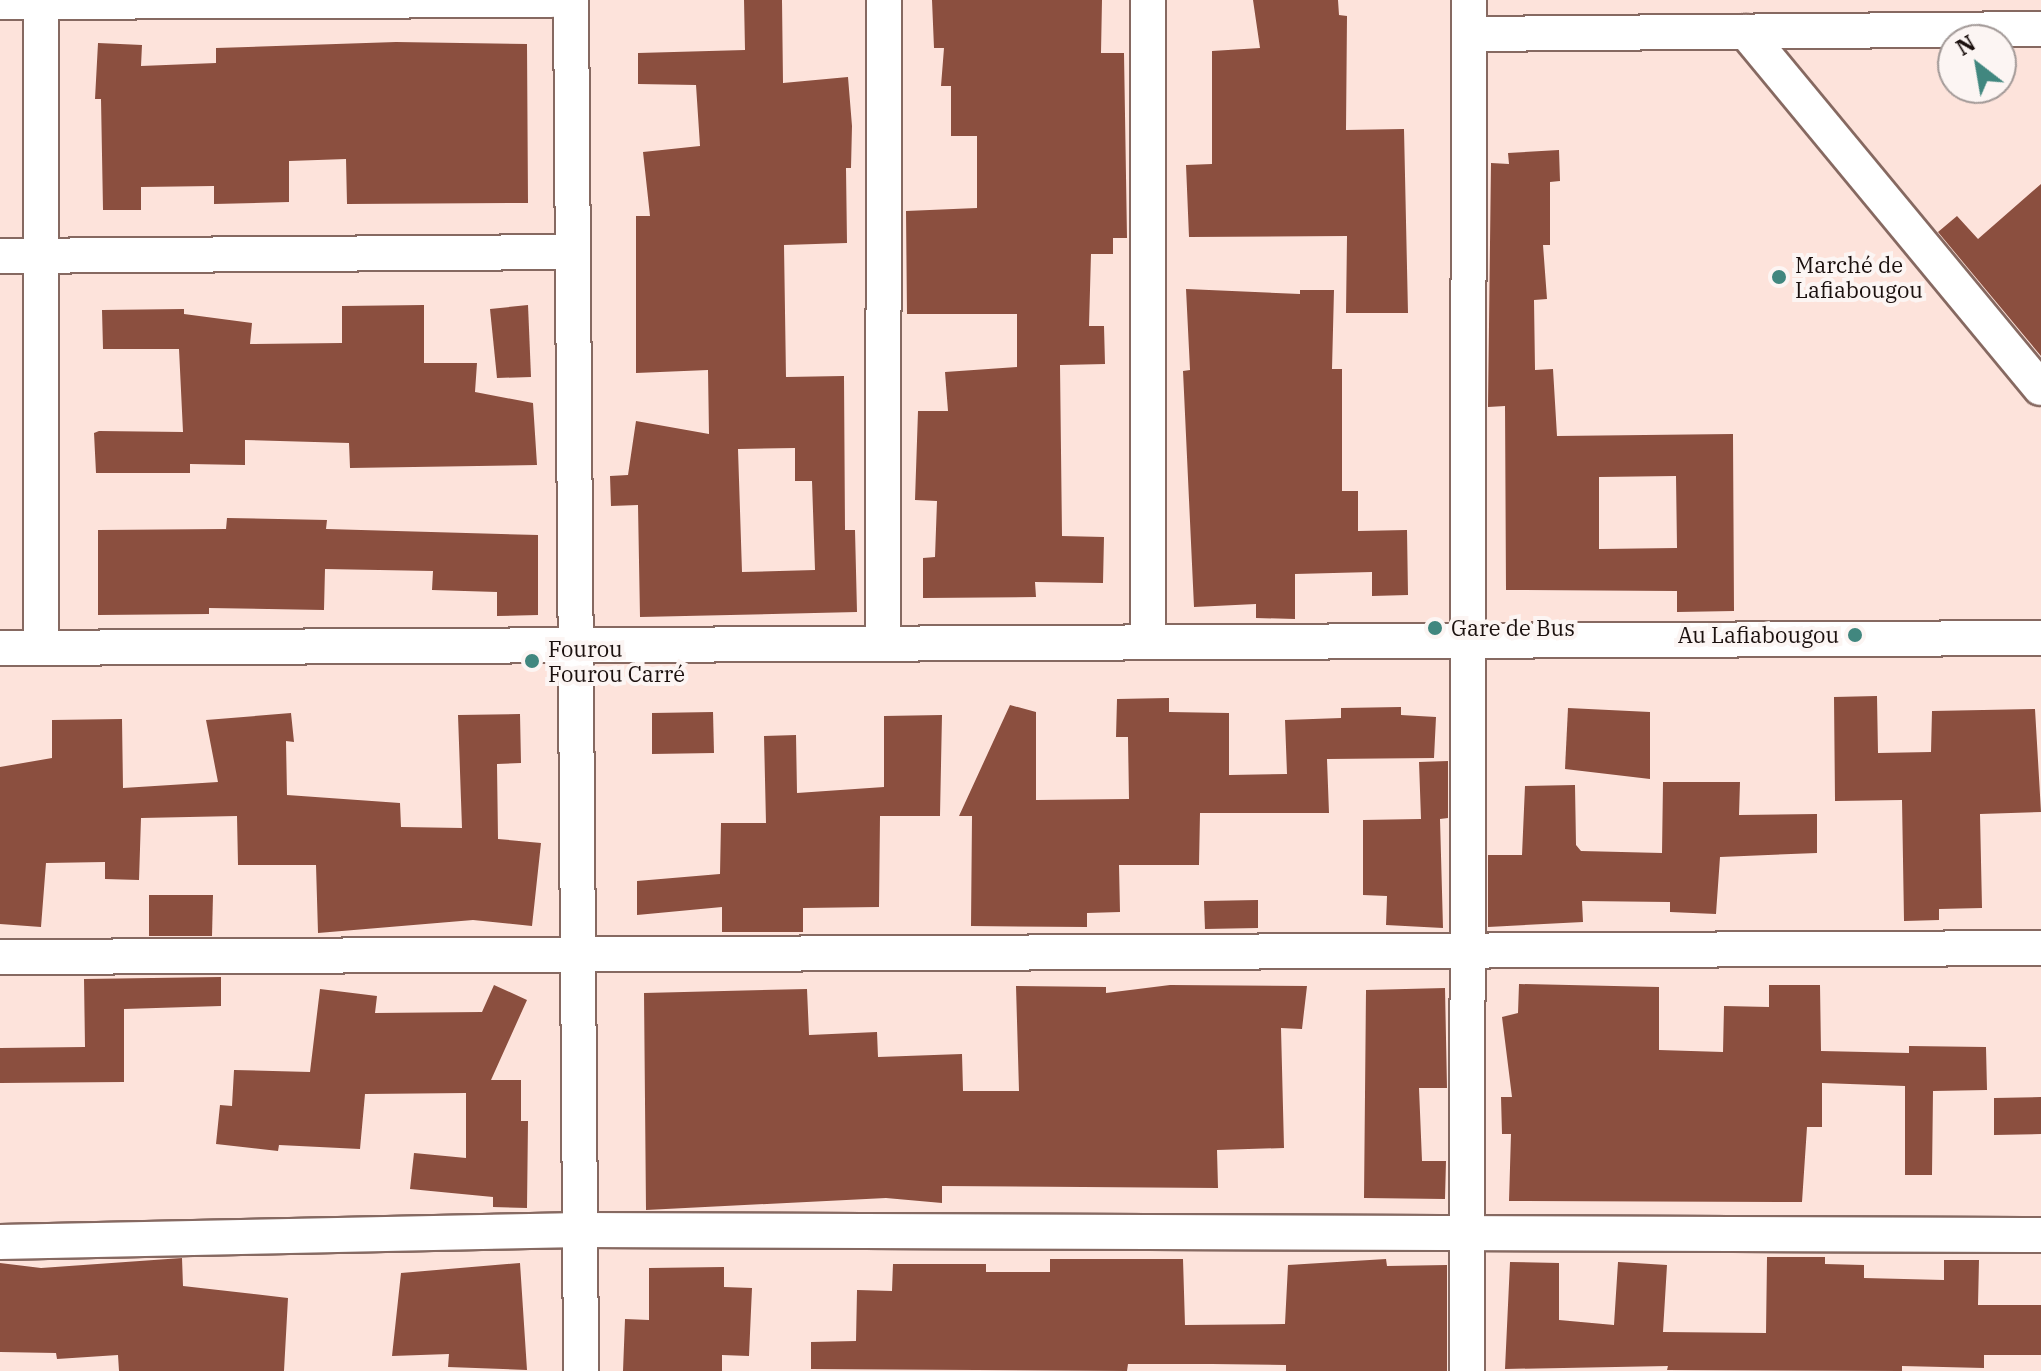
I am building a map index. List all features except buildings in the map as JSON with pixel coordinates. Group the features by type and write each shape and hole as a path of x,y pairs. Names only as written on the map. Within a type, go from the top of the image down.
{"street":[{"path":"0,2 551,0"},
{"path":"571,0 581,1371"},
{"path":"883,643 884,0"},
{"path":"1148,0 1148,642"},
{"path":"1467,1371 1469,0"},
{"path":"41,1 41,648"},
{"path":"1469,34 2041,29"},
{"path":"1746,32 2041,388"},
{"path":"0,256 573,252"},
{"path":"0,648 2041,638"},
{"path":"0,957 2041,948"},
{"path":"0,1242 581,1230 2041,1235"}],"place":[{"name":"Marché de Lafiabougou","path":"1779,277"},
{"name":"Gare de Bus","path":"1435,628"},
{"name":"Au Lafiabougou","path":"1855,635"},
{"name":"Fourou Fourou Carré","path":"532,661"}]}
